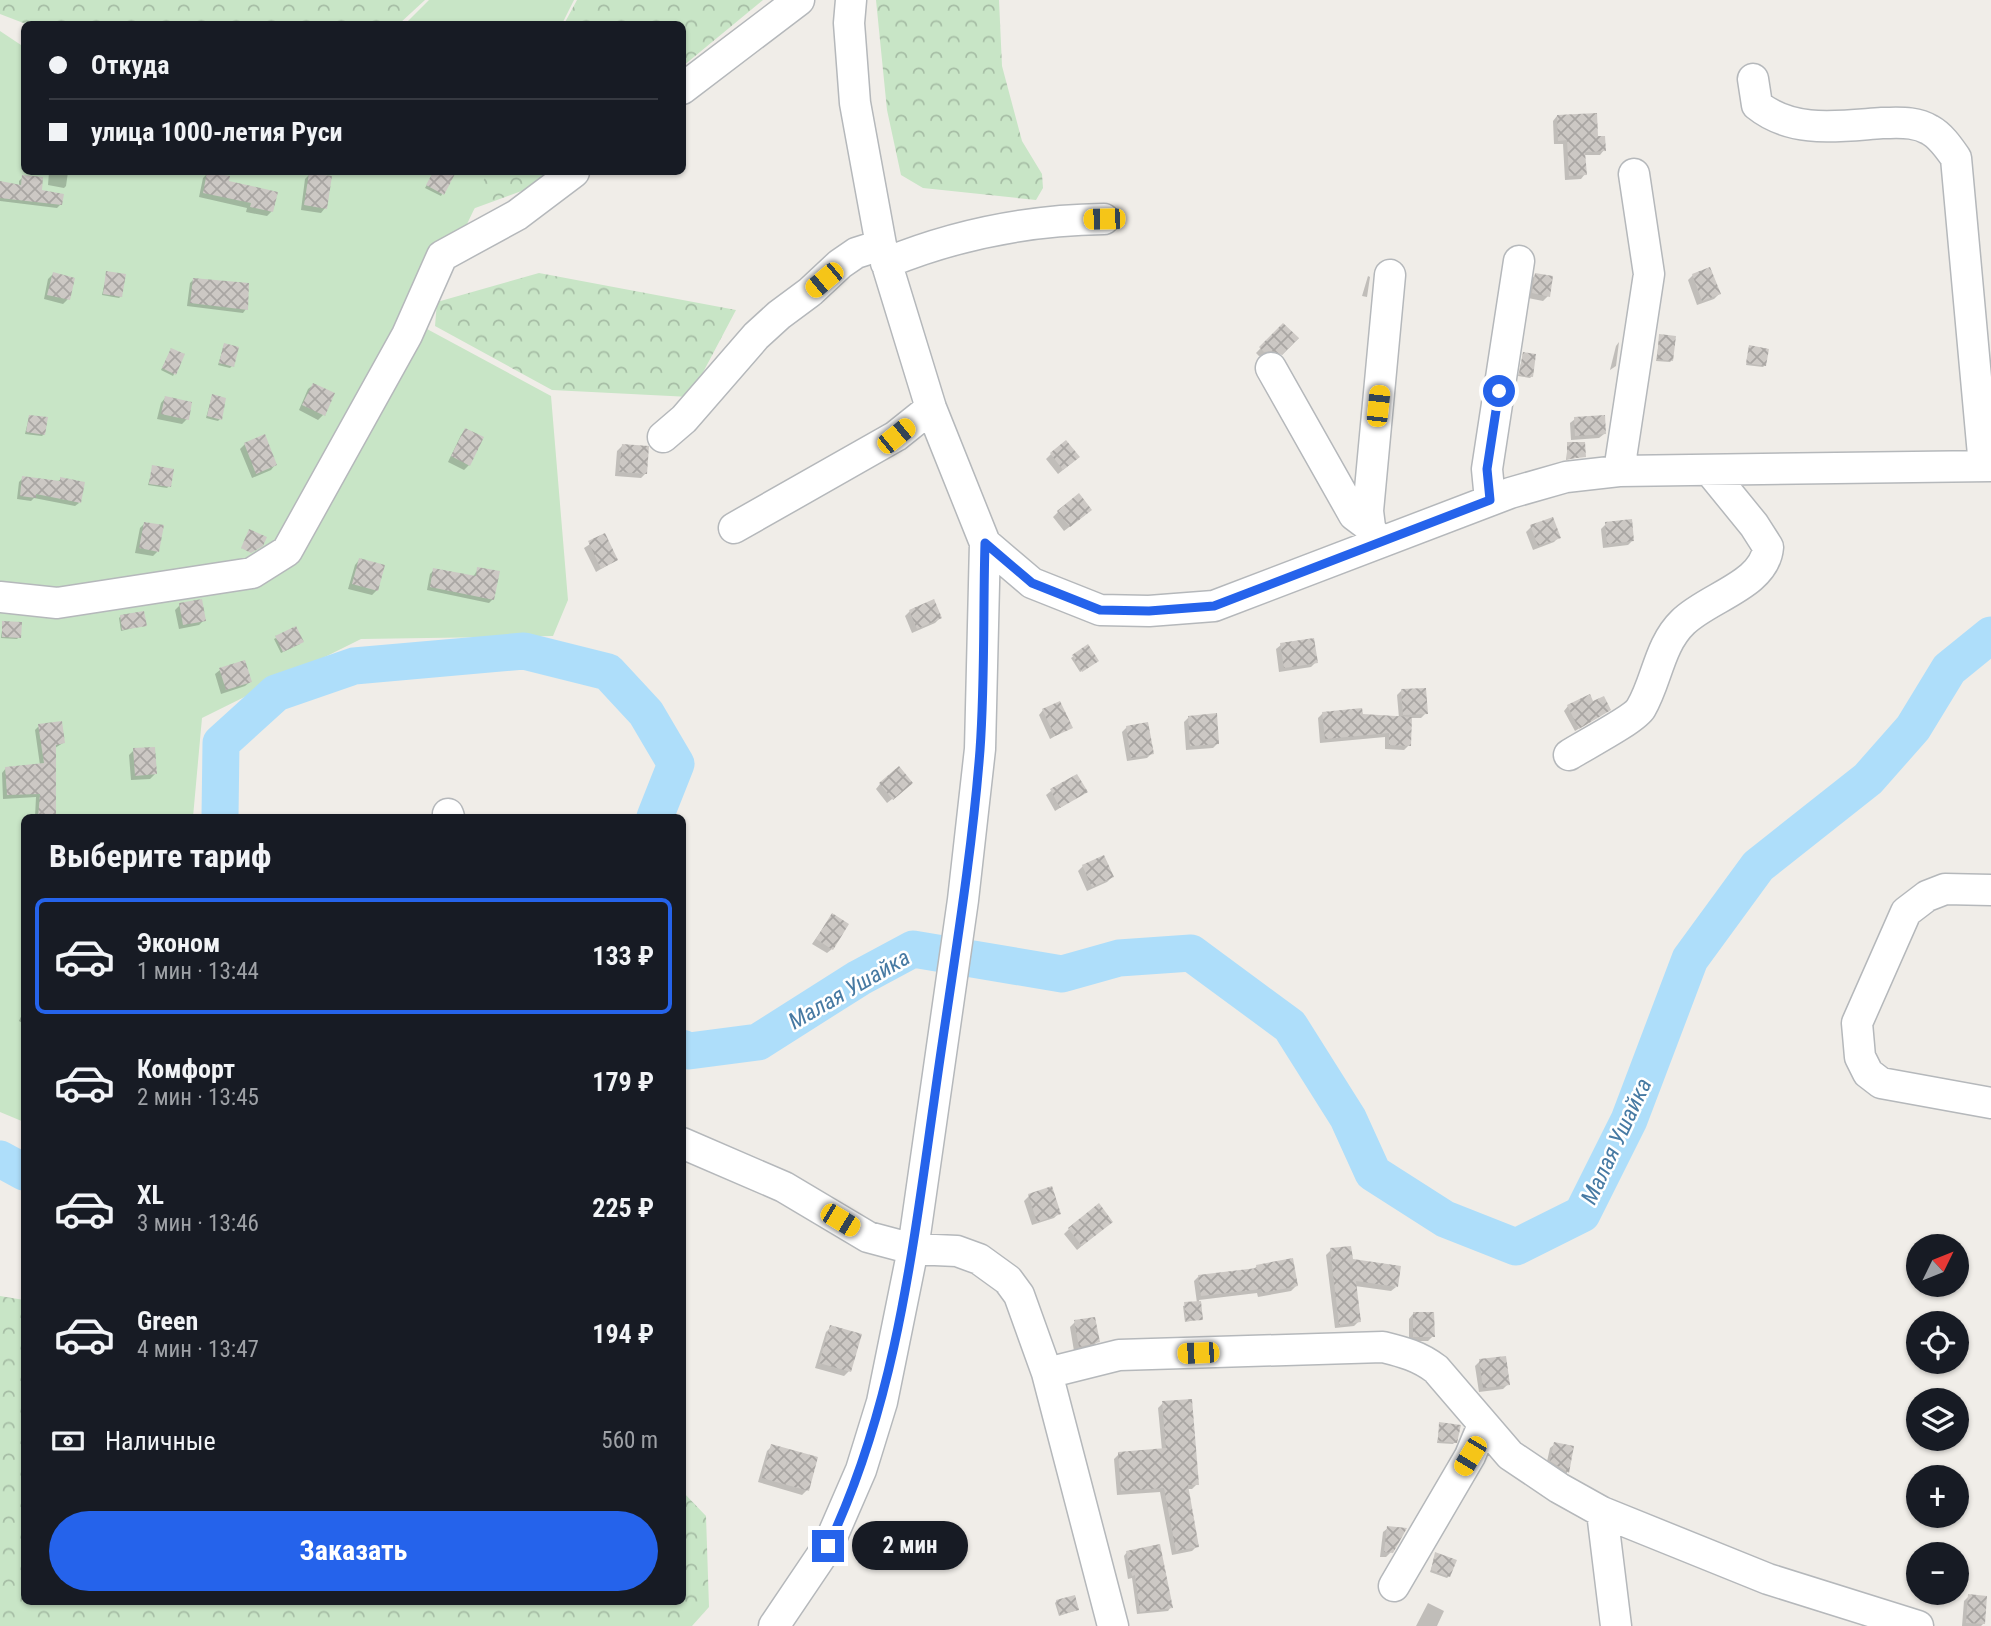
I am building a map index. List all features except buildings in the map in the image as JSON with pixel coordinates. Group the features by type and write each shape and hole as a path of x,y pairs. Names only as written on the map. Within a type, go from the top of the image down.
{"street":[{"path":"686,86 799,0"},
{"path":"774,1626 832,1536 861,1470 882,1402 913,1249 963,900 980,749 985,543 931,408 883,254 855,103 849,23 851,0"},
{"path":"985,543 1032,583 1100,610 1149,611 1214,606 1374,535 1566,477 1619,471 1987,466 1956,158 1944,141 1930,130 1908,122 1820,127 1780,119 1770,115 1757,104 1754,79"},
{"path":"1619,471 1649,274 1634,174"},
{"path":"0,597 57,603 252,573 287,551 407,335 442,256 517,215 570,175"},
{"path":"663,437 684,419 756,336 856,253 883,254 919,249 972,233 1062,220 1104,219"},
{"path":"1490,500 1487,469 1520,261"},
{"path":"1374,535 1368,510 1390,275"},
{"path":"1271,368 1354,515 1374,535"},
{"path":"734,528 896,436 931,408"},
{"path":"1569,755 1640,711 1662,656 1680,624 1698,608 1756,575 1764,564 1768,547 1754,525 1710,471"},
{"path":"1991,890 1945,889 1927,896 1906,912 1857,1023 1860,1058 1868,1073 1881,1083 1991,1103"},
{"path":"686,1145 784,1187 868,1237 913,1249 957,1251 979,1259 1008,1280 1019,1295 1048,1373 1113,1626"},
{"path":"1048,1373 1119,1355 1383,1347 1424,1360 1436,1368 1510,1455 1559,1488 1602,1512 1768,1579 1918,1626"},
{"path":"1394,1586 1470,1456 1483,1425"},
{"path":"1602,1512 1616,1626"}],"green space":[{"path":"0,0 425,0 402,21 21,22 0,14"},
{"path":"429,0 574,0 564,21 408,21"},
{"path":"577,0 763,0 686,64 686,21 566,21"},
{"path":"876,0 999,0 1002,66 1022,141 1042,174 1043,188 1036,200 923,188 901,175 887,110"},
{"path":"0,31 21,45 21,175 491,175 467,224 427,329 551,396 568,600 553,636 361,639 202,718 193,814 21,814 21,1121 0,1112"},
{"path":"486,175 549,175 535,186 467,211"},
{"path":"539,273 736,310 690,397 552,390 435,326 437,302"},
{"path":"0,1296 21,1300 21,1605 686,1605 686,1495 706,1516 709,1607 692,1626 0,1626"}],"waterway":[{"name":"Малая Ушайка","path":"686,1050 758,1042 859,978 913,949 1062,974 1119,958 1191,953 1290,1026 1348,1118 1373,1173 1445,1219 1516,1247 1582,1214 1629,1120 1690,959 1758,866 1868,779 1913,728 1949,669 1991,635"},
{"name":"Малая Ушайка","path":"220,814 221,743 276,693 354,666 524,651 608,672 646,713 676,764 656,814"},
{"name":"Малая Ушайка","path":"0,1159 21,1170"}],"route":[{"path":"828,1546 861,1470 882,1402 913,1249 963,900 980,749 985,543 1032,583 1100,610 1149,611 1214,606 1490,500 1487,469 1499,391"}]}
